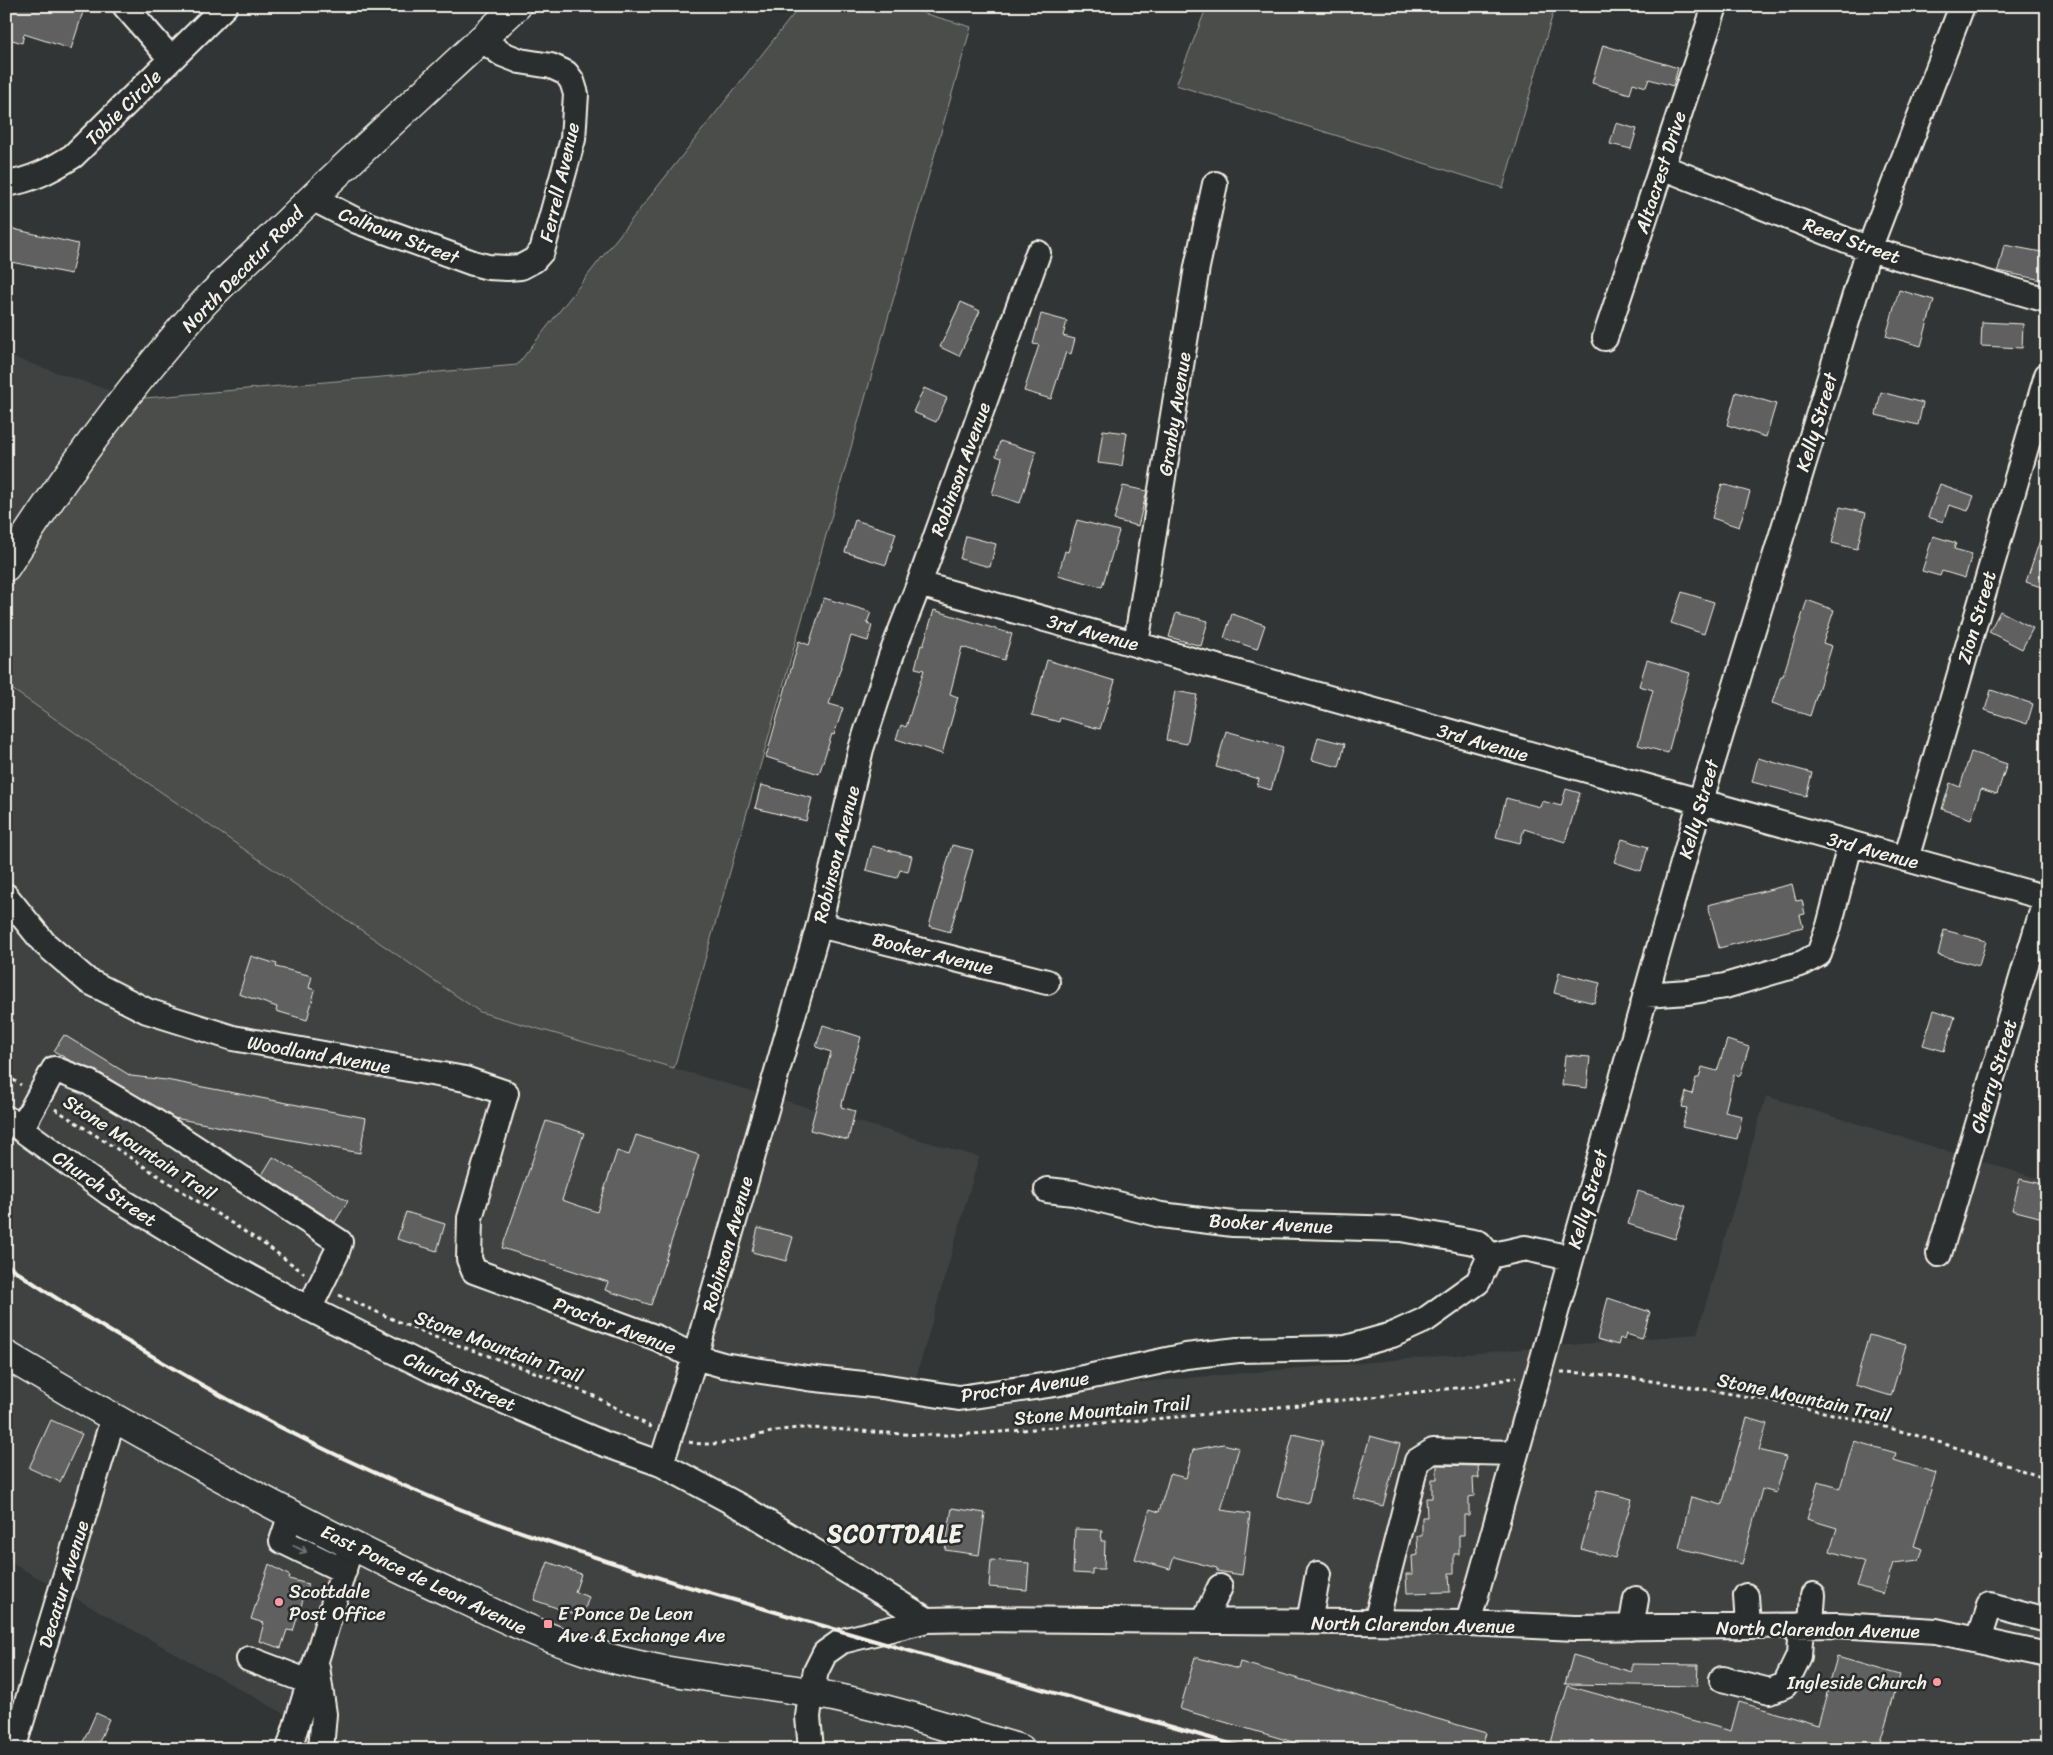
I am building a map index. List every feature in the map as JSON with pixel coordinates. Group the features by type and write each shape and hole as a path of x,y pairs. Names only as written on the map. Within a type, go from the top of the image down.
{"main road":[{"name":"North Decatur Road","path":"6,567 45,505 75,463 135,386 204,303 312,198 517,6"},
{"name":"East Ponce de Leon Avenue","path":"6,1355 114,1419 291,1514 348,1558 526,1629 623,1663 667,1672 811,1693 858,1703 989,1744 1021,1749"}],"street":[{"path":"125,6 171,59"},
{"name":"Tobie Circle","path":"6,184 25,181 46,173 73,156 225,6"},
{"name":"Altacrest Drive","path":"1605,338 1715,6"},
{"name":"Kelly Street","path":"1468,1623 1700,803 1869,249 1962,6"},
{"name":"Ferrell Avenue","path":"481,40 502,54 520,61 551,66 566,73 572,81 576,94 573,139 542,251 534,260 521,267 488,267"},
{"name":"Reed Street","path":"1662,167 1869,249 2047,300"},
{"name":"Granby Avenue","path":"1136,644 1197,267 1215,184"},
{"name":"Calhoun Street","path":"312,198 357,221 472,263 488,267"},
{"name":"Robinson Avenue","path":"661,1464 695,1357 819,925 861,749 890,656 919,584 1038,253"},
{"name":"Zion Street","path":"1906,859 2047,376"},
{"name":"3rd Avenue","path":"919,584 2046,898"},
{"path":"1645,995 1688,992 1726,986 1803,964 1820,954 1850,844"},
{"name":"Woodland Avenue","path":"6,896 44,943 88,981 147,1011 233,1038 465,1079 506,1093 470,1218 469,1259"},
{"name":"Cherry Street","path":"1938,1254 2046,898"},
{"name":"Booker Avenue","path":"819,925 1046,982"},
{"path":"14,1124 54,1069 88,1082 159,1124 340,1242 309,1309"},
{"name":"Church Street","path":"14,1124 109,1193 222,1262 309,1309 438,1373 602,1443 661,1464 745,1509 927,1620"},
{"name":"Booker Avenue","path":"1047,1190 1074,1193 1161,1215 1233,1224 1401,1229 1479,1243 1490,1256"},
{"path":"1490,1256 1525,1248 1570,1258"},
{"name":"Proctor Avenue","path":"469,1259 474,1271 657,1338 695,1357 723,1365 960,1398 1055,1384 1186,1356 1238,1350 1346,1348 1392,1335 1425,1320 1478,1282 1490,1256"},
{"name":"Decatur Avenue","path":"13,1749 114,1419"},
{"path":"1376,1622 1417,1461 1433,1451 1516,1453"},
{"path":"289,1749 348,1558"},
{"path":"1309,1622 1318,1574"},
{"path":"1204,1621 1220,1587"},
{"path":"1722,1679 1770,1691 1785,1685 1799,1656 1813,1595"},
{"path":"1746,1596 1748,1626"},
{"path":"1631,1628 1636,1599"},
{"path":"1979,1640 1990,1604 2047,1620"},
{"name":"North Clarendon Avenue","path":"811,1749 808,1717 811,1693 816,1671 825,1653 842,1641 927,1620 1468,1623 1575,1628 1806,1625 1936,1631 2047,1655"},
{"path":"249,1659 313,1671"},
{"path":"313,1671 324,1714 321,1749"}],"path":[{"path":"6,1075 28,1090"},
{"name":"Stone Mountain Trail","path":"50,1106 270,1248 307,1275"},
{"name":"Stone Mountain Trail","path":"336,1294 426,1334 540,1374 594,1396 660,1431"},
{"name":"Stone Mountain Trail","path":"1556,1372 1609,1375 1656,1381 1820,1412 1924,1438 2047,1478"},
{"name":"Stone Mountain Trail","path":"686,1441 700,1444 723,1443 768,1432 806,1428 937,1435 986,1433 1187,1417 1474,1386 1525,1376"}],"shaded area":[{"path":"800,6 899,6 971,27 674,1068 480,1012 6,685 6,579 134,399 517,365"},
{"path":"1207,6 1555,6 1503,188 1176,85"},
{"path":"6,355 134,399 6,579"},
{"path":"6,685 480,1012 979,1157 909,1402 1697,1334 1766,1096 2047,1181 2047,1749 296,1749 303,1724 6,1560"}],"building":[{"path":"6,6 85,6 71,49 24,34 22,43 6,38"},
{"path":"1603,45 1678,68 1673,86 1649,79 1646,87 1633,83 1630,94 1592,83"},
{"path":"1616,123 1637,129 1631,149 1610,144"},
{"path":"9,228 78,244 71,274 6,261 6,239"},
{"path":"2004,245 2047,253 2047,281 1998,271"},
{"path":"1899,290 1934,300 1921,346 1886,336"},
{"path":"961,302 980,311 959,356 940,347"},
{"path":"1041,314 1067,321 1063,336 1075,339 1071,354 1066,352 1051,399 1024,391 1039,345 1033,344"},
{"path":"1982,322 2023,324 2022,348 1981,346"},
{"path":"924,388 947,398 936,422 913,412"},
{"path":"1736,392 1776,404 1766,437 1727,425"},
{"path":"1881,392 1923,403 1918,425 1876,415"},
{"path":"1103,430 1127,433 1122,466 1098,463"},
{"path":"1000,441 1036,452 1020,503 992,494 1002,458 996,456"},
{"path":"1722,484 1750,492 1739,527 1712,518"},
{"path":"1940,484 1974,496 1968,511 1949,505 1943,522 1928,517"},
{"path":"1123,486 1147,491 1138,526 1114,520"},
{"path":"1840,507 1866,513 1857,549 1832,543"},
{"path":"855,520 896,533 886,565 845,552"},
{"path":"1077,520 1119,531 1102,587 1058,575 1065,551 1068,552"},
{"path":"2044,528 2047,528 2047,589 2026,582"},
{"path":"966,536 996,544 990,567 960,559"},
{"path":"1933,536 1956,543 1954,549 1972,554 1965,578 1942,571 1940,576 1922,571"},
{"path":"1682,592 1714,602 1704,634 1671,623"},
{"path":"824,598 871,612 867,623 872,625 868,641 851,636 829,704 843,708 819,774 766,757 799,641 809,645"},
{"path":"1807,600 1834,610 1823,643 1832,646 1810,716 1772,703 1781,676 1783,676"},
{"path":"934,610 1012,634 1004,660 962,647 950,694 958,697 942,754 896,739 901,725 906,727 924,670 915,668"},
{"path":"2000,611 2033,628 2022,649 1989,632"},
{"path":"1176,613 1208,621 1201,646 1169,637"},
{"path":"1232,614 1265,625 1257,649 1224,638"},
{"path":"1047,660 1115,681 1100,729 1060,718 1059,722 1032,715"},
{"path":"1647,660 1690,673 1668,753 1638,745 1653,690 1639,686"},
{"path":"1991,690 2033,704 2027,724 1985,710"},
{"path":"1175,691 1197,695 1187,744 1166,740"},
{"path":"1226,731 1283,747 1271,790 1257,786 1259,779 1216,767"},
{"path":"1318,737 1345,744 1339,767 1312,760"},
{"path":"1971,752 2007,764 1997,794 1981,789 1971,819 1942,809 1950,783 1960,787"},
{"path":"1758,758 1812,773 1806,796 1752,782"},
{"path":"761,785 812,798 806,821 755,808"},
{"path":"1566,789 1580,793 1565,842 1524,829 1520,843 1496,837 1506,798 1540,807 1542,801 1561,806"},
{"path":"1622,839 1648,847 1641,871 1614,862"},
{"path":"952,845 973,850 950,932 929,926"},
{"path":"872,846 912,856 908,872 900,870 897,878 866,870"},
{"path":"1792,884 1796,901 1802,900 1805,914 1800,915 1803,927 1719,948 1708,905"},
{"path":"1944,930 1986,941 1979,966 1938,955"},
{"path":"251,956 277,964 276,967 312,976 309,988 315,990 307,1020 276,1011 277,1007 239,994"},
{"path":"1559,973 1600,983 1594,1003 1554,993"},
{"path":"1934,1010 1955,1017 1944,1051 1923,1045"},
{"path":"823,1025 861,1037 841,1107 855,1111 848,1140 810,1130 831,1052 816,1047"},
{"path":"64,1035 131,1076 166,1080 366,1118 360,1153 174,1118 95,1070 69,1060 54,1051"},
{"path":"1727,1040 1749,1047 1740,1076 1734,1074 1725,1112 1742,1116 1737,1139 1682,1127 1687,1108 1682,1107 1686,1092 1692,1094 1696,1078 1699,1078 1702,1067 1717,1071"},
{"path":"1565,1055 1590,1057 1587,1088 1562,1085"},
{"path":"546,1121 584,1133 562,1200 597,1212 617,1151 629,1155 636,1135 699,1155 651,1305 605,1290 608,1282 502,1248"},
{"path":"273,1157 348,1201 335,1222 262,1175"},
{"path":"2020,1179 2047,1185 2047,1219 2012,1210"},
{"path":"1638,1191 1686,1206 1675,1239 1628,1224"},
{"path":"406,1212 445,1224 437,1251 397,1239"},
{"path":"758,1228 793,1237 786,1261 752,1252"},
{"path":"1608,1298 1650,1312 1642,1339 1626,1334 1624,1340 1620,1338 1618,1345 1597,1339"},
{"path":"1869,1335 1906,1345 1891,1396 1855,1385"},
{"path":"1747,1418 1767,1424 1759,1450 1786,1457 1776,1493 1762,1489 1742,1564 1679,1548 1691,1497 1722,1505"},
{"path":"51,1420 82,1434 60,1482 29,1468"},
{"path":"1293,1434 1323,1441 1308,1504 1277,1496"},
{"path":"1370,1436 1400,1444 1383,1506 1353,1498"},
{"path":"1854,1441 1896,1453 1894,1460 1936,1473 1914,1546 1923,1549 1919,1560 1893,1563 1883,1594 1857,1586 1865,1562 1830,1551 1837,1528 1807,1519 1818,1482 1840,1488"},
{"path":"1223,1444 1239,1448 1221,1510 1250,1514 1242,1575 1217,1571 1217,1568 1174,1557 1170,1569 1135,1559 1150,1509 1159,1512 1170,1474 1186,1478 1193,1450"},
{"path":"1437,1465 1478,1466 1479,1478 1473,1478 1474,1496 1469,1497 1469,1515 1464,1515 1464,1535 1459,1535 1459,1554 1454,1554 1454,1573 1449,1573 1450,1592 1407,1593 1406,1574 1413,1574 1412,1556 1418,1555 1417,1536 1422,1536 1422,1517 1427,1517 1426,1498 1432,1498 1432,1479 1437,1479"},
{"path":"1597,1490 1632,1499 1615,1558 1581,1549"},
{"path":"952,1508 985,1513 979,1555 945,1550"},
{"path":"1075,1529 1102,1530 1101,1541 1105,1541 1104,1569 1092,1569 1092,1574 1073,1573"},
{"path":"991,1560 1029,1563 1027,1590 989,1587"},
{"path":"548,1562 581,1574 575,1592 589,1597 582,1617 534,1600"},
{"name":"Scottdale Post Office","path":"269,1564 290,1576 289,1579 308,1584 293,1631 287,1630 281,1648 259,1641 264,1623 251,1619"},
{"path":"1573,1655 1632,1672 1632,1664 1698,1665 1697,1686 1565,1684"},
{"path":"1195,1657 1238,1669 1240,1662 1486,1733 1481,1749 1317,1749 1180,1709"},
{"path":"1837,1657 1900,1675 1878,1749 1549,1749 1568,1686 1731,1731 1739,1702 1818,1725"},
{"path":"96,1713 109,1719 96,1749 80,1749"}],"railway":[{"path":"6,1264 54,1297 103,1327 268,1421 358,1465 449,1505 588,1555 679,1584 1248,1749"}],"place":[{"name":"Scottdale Post Office","path":"279,1602"},
{"name":"E Ponce De Leon Ave & Exchange Ave","path":"548,1624"},
{"name":"Ingleside Church","path":"1937,1682"}],"district":[{"name":"SCOTTDALE","path":"895,1534"}]}
